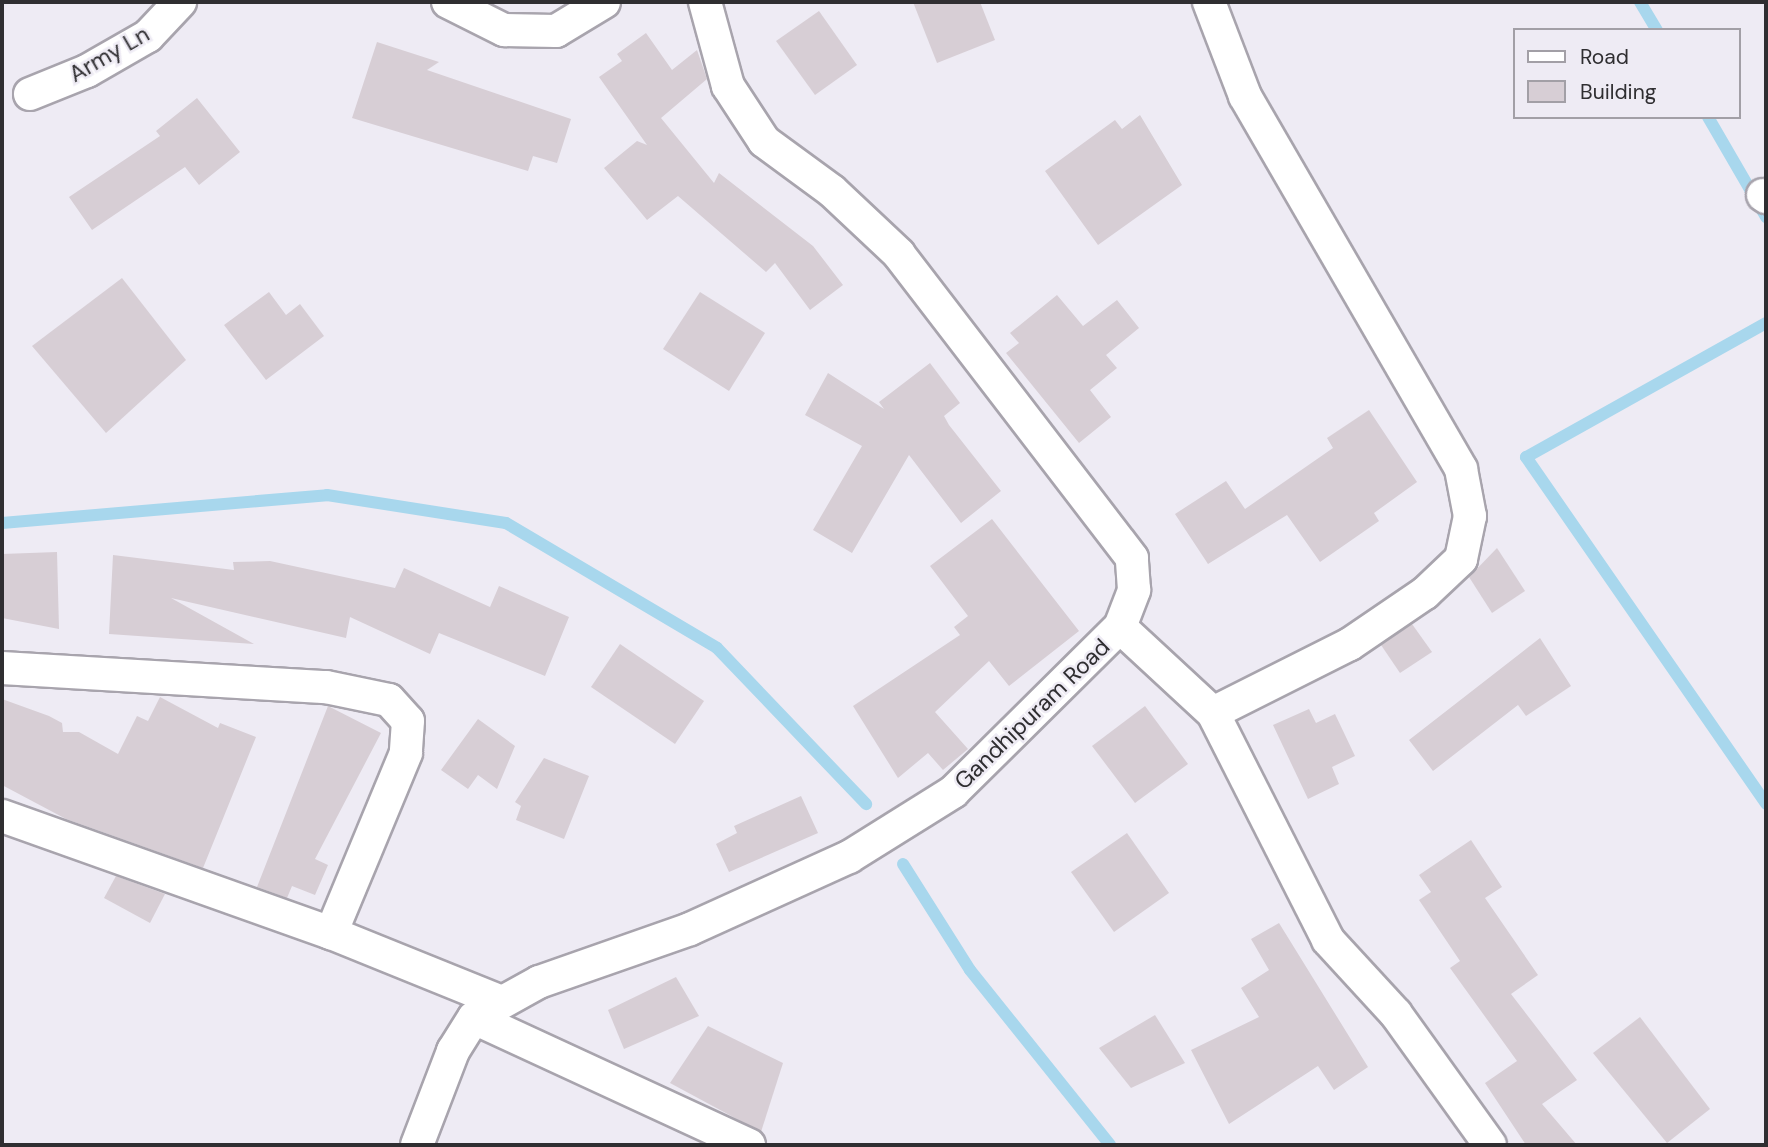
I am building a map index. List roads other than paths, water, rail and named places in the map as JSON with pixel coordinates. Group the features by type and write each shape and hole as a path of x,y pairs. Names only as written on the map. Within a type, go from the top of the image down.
{"street":[{"name":"Army Ln","path":"30,94 87,71 148,36 180,2"},
{"path":"448,2 504,30 556,32 604,2"},
{"name":"Gandhipuram Road","path":"487,1010 690,929 849,858 953,792 1120,627 1134,590 1132,558 899,254 832,191 764,141 728,86 705,2"},
{"path":"1209,2 1245,96 1461,469 1470,516 1461,559 1424,593 1350,644 1213,713"},
{"path":"1120,627 1213,713 1328,940 1396,1014 1490,1145"},
{"path":"2,668 326,687 389,699 408,720 407,752 331,933"},
{"path":"2,816 331,933 749,1145"},
{"path":"418,1145 453,1051 487,1010"}],"waterway":[{"path":"1640,2 1656,28"},
{"path":"1709,119 1766,217"},
{"path":"1766,323 1526,457 1766,804"},
{"path":"2,523 327,495 506,523 717,648 866,804"},
{"path":"903,864 970,970 1110,1145"}]}
